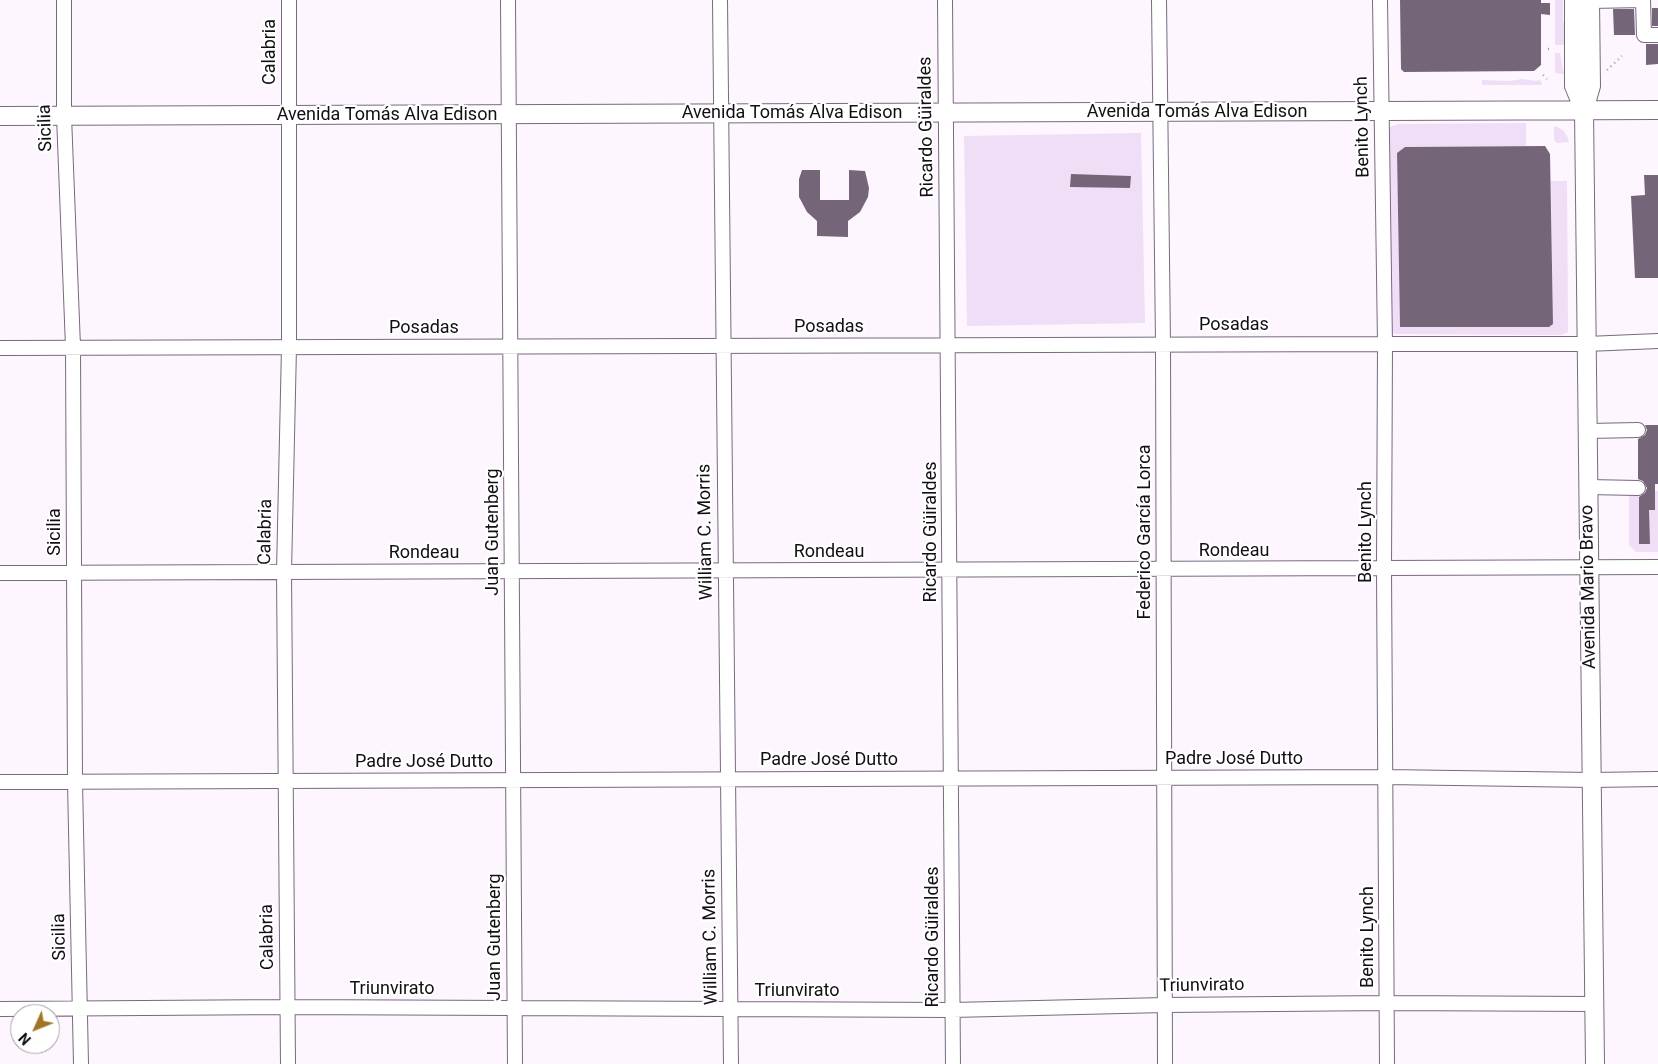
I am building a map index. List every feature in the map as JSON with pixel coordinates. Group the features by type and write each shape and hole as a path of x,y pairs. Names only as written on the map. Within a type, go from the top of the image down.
{"main road":[{"name":"Avenida Mario Bravo","path":"1585,0 1591,86 1584,110 1595,1064"},
{"name":"Avenida Tomás Alva Edison","path":"0,116 1658,110"}],"street":[{"name":"Sicilia","path":"64,0 64,116 73,347 75,782 81,1064"},
{"name":"Calabria","path":"288,1064 284,572 289,347 289,0"},
{"name":"Juan Gutenberg","path":"508,0 515,1064"},
{"name":"William C. Morris","path":"720,0 731,1064"},
{"name":"Ricardo Güiraldes","path":"945,0 953,1064"},
{"name":"Federico García Lorca","path":"1159,0 1163,344 1165,1064"},
{"name":"Benito Lynch","path":"1380,0 1385,344 1384,569 1387,1064"},
{"path":"1585,0 1642,0 1644,35 1658,35"},
{"name":"Posadas","path":"0,348 1587,344 1658,342"},
{"path":"1588,431 1638,430"},
{"path":"1588,487 1638,488"},
{"name":"Rondeau","path":"0,573 1658,568"},
{"name":"Padre José Dutto","path":"0,782 1386,777 1658,779"},
{"name":"Triunvirato","path":"0,1008 288,1007 952,1010 1165,1005 1594,1004"}],"path":[{"path":"1603,74 1622,56"},
{"path":"1544,75 1547,79"}],"shaded area":[{"path":"1555,0 1563,0 1563,22 1566,22 1565,45 1555,45"},
{"path":"1555,53 1560,53 1564,74 1555,73"},
{"path":"1522,79 1538,81 1539,79 1542,83 1541,85 1482,85 1482,80 1510,81"},
{"path":"1526,123 1526,146 1405,147 1397,153 1400,327 1549,327 1553,324 1551,181 1567,181 1568,332 1562,335 1394,334 1390,330 1387,130 1398,124"},
{"path":"1554,126 1564,132 1569,142 1557,143 1554,140"},
{"path":"1141,133 1145,323 967,326 964,136"},
{"path":"1629,491 1658,491 1658,552 1636,552 1629,545"}],"building":[{"path":"1400,0 1541,0 1541,3 1550,3 1550,15 1541,14 1541,65 1534,71 1404,72 1401,69"},
{"path":"1652,8 1658,8 1658,26 1652,26"},
{"path":"1613,9 1634,9 1635,35 1614,35"},
{"path":"1646,44 1658,44 1658,64 1646,65"},
{"path":"1545,146 1550,154 1553,324 1549,327 1400,327 1397,153 1405,147"},
{"path":"802,170 820,170 820,200 849,200 849,170 865,171 869,188 868,197 860,212 848,221 848,237 817,236 817,221 807,212 799,197 799,179"},
{"path":"1071,174 1131,176 1130,188 1070,187"},
{"path":"1644,175 1658,175 1658,278 1635,278 1631,196 1645,195"},
{"path":"1645,425 1658,425 1658,484 1655,484 1655,510 1649,510 1650,544 1639,544 1639,497 1645,493 1647,488 1643,481 1638,479 1638,439 1645,435 1647,430"}]}
